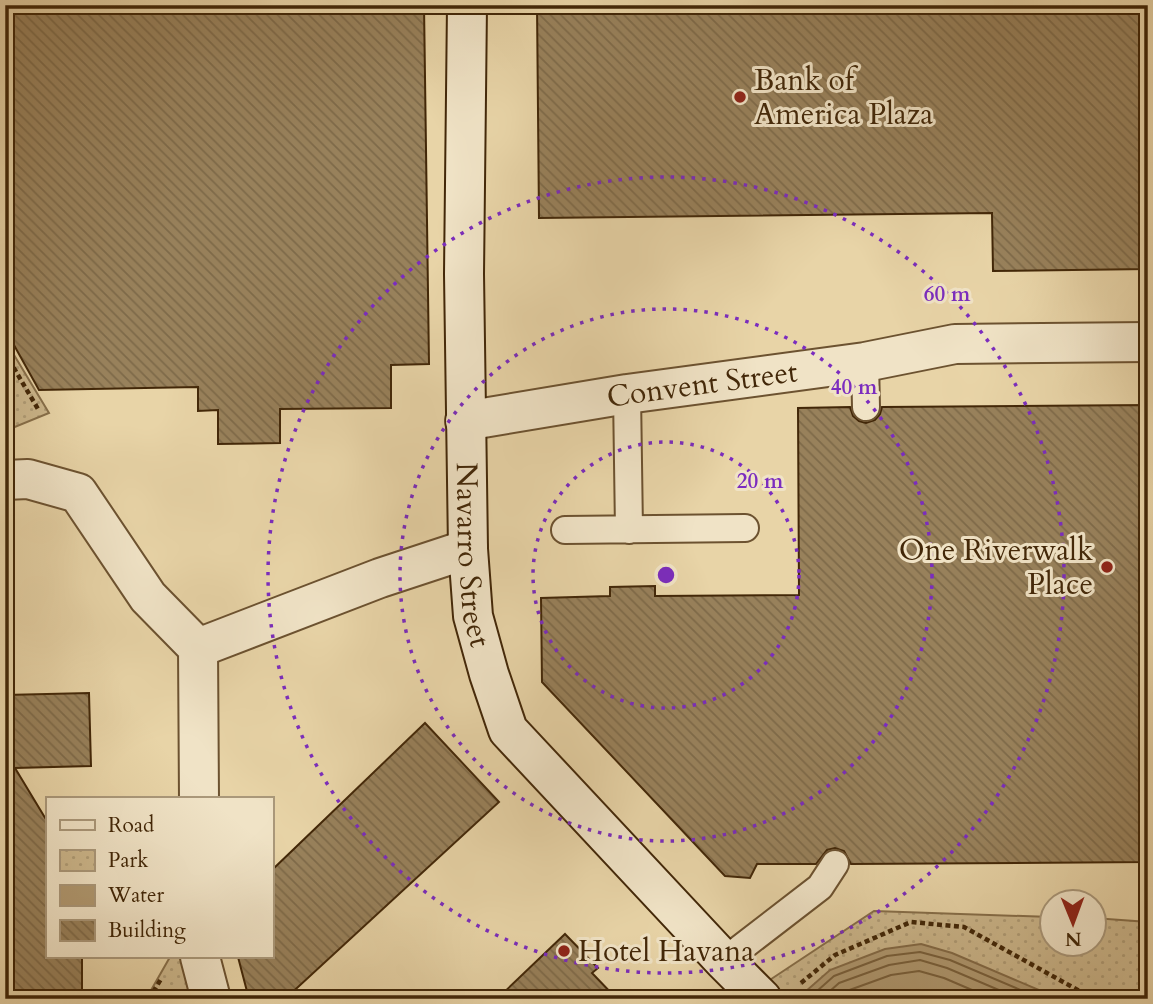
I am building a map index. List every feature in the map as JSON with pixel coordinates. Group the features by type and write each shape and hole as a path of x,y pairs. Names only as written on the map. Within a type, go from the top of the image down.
{"street":[{"name":"Navarro Street","path":"467,5 464,274 468,549 473,616 489,674 508,730 757,984"},
{"name":"Convent Street","path":"465,421 627,394 865,362 955,344 1148,342"},
{"path":"5,480 28,479 78,493 148,597 198,648 199,797"},
{"path":"198,648 380,578 468,549"},
{"path":"201,958 211,999"}],"lane":[{"path":"865,362 866,407"},
{"path":"627,394 629,530"},
{"path":"565,530 745,528"},
{"path":"757,984 835,864"}],"path":[{"path":"5,353 38,409"},
{"path":"757,984 835,955 911,922 964,927 1094,999"}],"green space":[{"path":"5,340 49,413 5,431"},
{"path":"874,911 1038,917 1038,958 1108,958 1108,919 1148,922 1148,999 741,999"},
{"path":"169,958 184,958 197,999 146,999"}],"water":[{"path":"921,944 952,953 1060,999 797,999 830,970 885,949"}],"building":[{"path":"5,5 424,5 429,364 391,365 391,408 280,409 280,443 218,444 218,410 198,411 198,387 39,390 5,329"},
{"name":"Bank of America Plaza","path":"537,5 1148,5 1148,269 993,271 992,213 539,218"},
{"path":"1148,405 1148,862 851,864 844,851 835,848 827,850 816,864 757,864 750,878 725,876 542,682 541,598 610,596 610,587 655,586 655,596 799,595 798,408 850,407 853,416 866,423 875,420 882,407"},
{"path":"89,693 91,766 15,768 46,819 46,958 82,958 82,999 5,999 5,695"},
{"path":"425,723 499,802 285,999 249,999 238,958 273,958 273,869"},
{"name":"Hotel Havana","path":"565,934 598,968 592,973 617,999 497,999"}],"place":[{"name":"Bank of America Plaza","path":"740,97"},
{"name":"One Riverwalk Place","path":"1107,567"},
{"name":"Hotel Havana","path":"564,951"}]}
